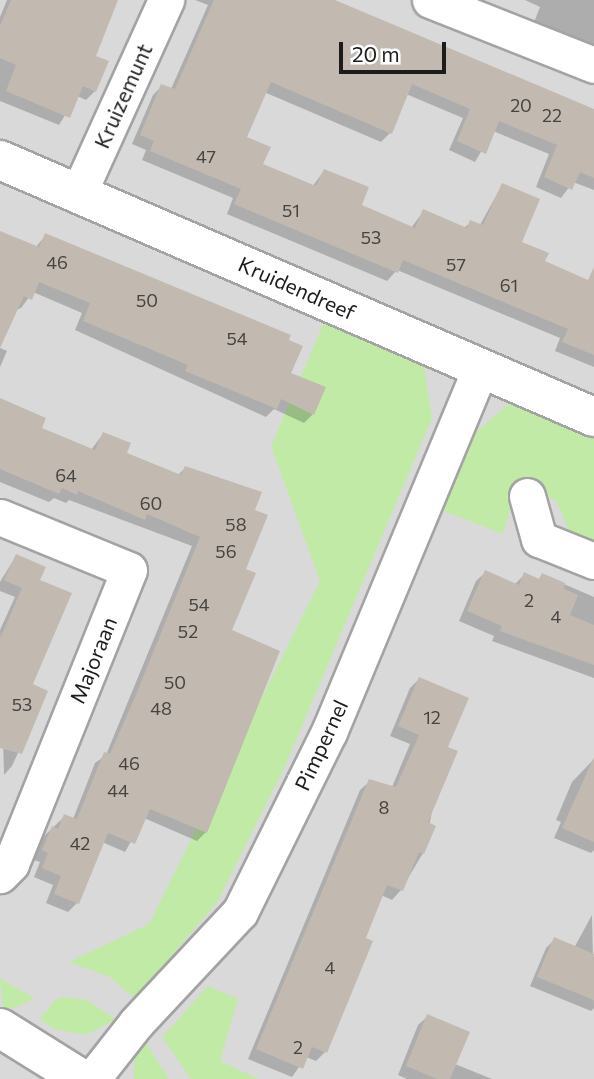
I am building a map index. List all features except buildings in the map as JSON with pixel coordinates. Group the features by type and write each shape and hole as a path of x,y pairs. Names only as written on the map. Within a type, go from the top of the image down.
{"street":[{"name":"Kruizemunt","path":"79,192 166,0"},
{"path":"430,0 594,65"},
{"name":"Kruidendreef","path":"0,160 594,417"},
{"name":"Pimpernel","path":"92,1079 136,1023 240,912 329,732 480,369"},
{"path":"527,496 539,539 594,561"},
{"name":"Majoraan","path":"0,517 129,570 11,864 0,874"},
{"path":"0,1028 82,1079"}],"shaded area":[{"path":"0,0 594,0 594,1079 0,1079"}],"green space":[{"path":"325,320 423,361 432,418 285,766 218,901 135,999 110,977 69,962 149,924 320,581 271,446"},
{"path":"514,399 594,432 594,546 572,537 556,500 517,487 503,534 439,509 466,441"},
{"path":"0,978 14,987 35,998 3,1013"},
{"path":"208,986 238,999 220,1061 258,1079 191,1079 162,1037"},
{"path":"64,997 87,1000 116,1019 86,1035 54,1029 40,1019 54,1001"},
{"path":"142,1042 146,1043 169,1079 134,1079 134,1060"}]}
